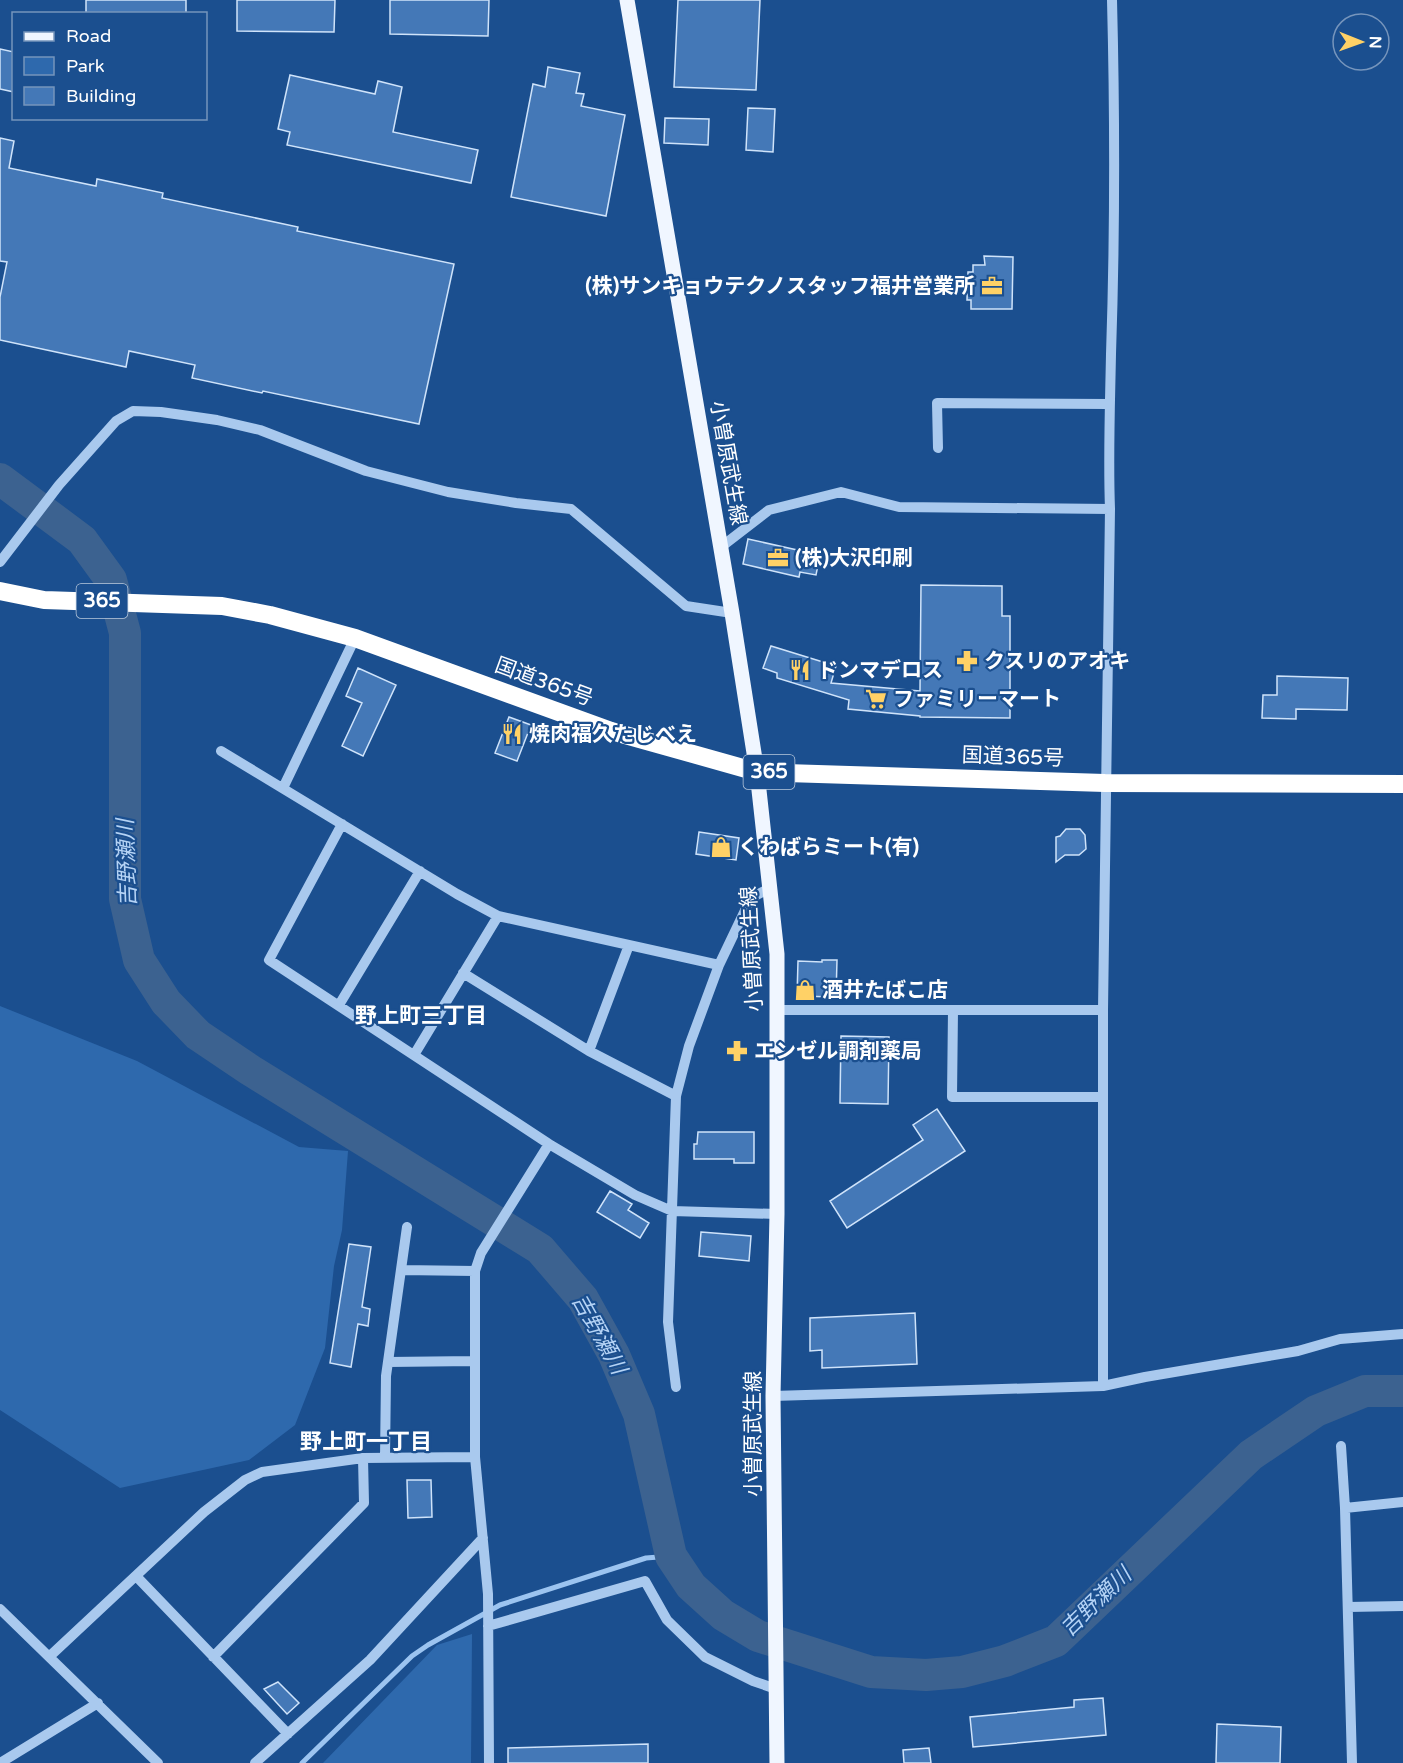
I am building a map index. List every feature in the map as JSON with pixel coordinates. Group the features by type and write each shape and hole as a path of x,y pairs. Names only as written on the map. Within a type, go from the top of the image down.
{"highway":[{"name":"国道365号","path":"0,591 44,600 160,602 222,606 270,615 355,638 611,730 757,772 1105,783 1403,784"}],"main road":[{"name":"小曽原武生線","path":"627,0 732,613 757,772 777,954 777,1214 773,1396 777,1763"}],"street":[{"path":"1103,1386 1103,1010 1114,99 1112,0"},
{"path":"938,448 937,403 1109,404"},
{"path":"0,562 59,485 116,421 133,411 161,412 217,420 260,430 366,471 448,492 571,509 686,606 732,613"},
{"path":"721,547 769,510 841,492 899,507 1110,508"},
{"path":"283,788 355,638"},
{"path":"221,750 498,916 719,964"},
{"path":"342,824 269,960 549,1144 635,1196 672,1211 777,1214"},
{"path":"339,1005 420,870"},
{"path":"676,1387 668,1322 676,1096 689,1046 719,964 752,898 770,888"},
{"path":"414,1055 498,916"},
{"path":"589,1051 629,945"},
{"path":"463,973 589,1051 676,1096"},
{"path":"777,1010 1103,1010"},
{"path":"953,1010 952,1097 1103,1097"},
{"path":"489,1763 488,1594 475,1457 475,1271 481,1253 549,1144"},
{"path":"385,1458 386,1376 407,1227"},
{"path":"401,1270 475,1271"},
{"path":"773,1396 1103,1386 1298,1351 1340,1339 1403,1334"},
{"path":"388,1362 475,1361"},
{"path":"1341,1446 1345,1508 1352,1763"},
{"path":"50,1656 204,1512 246,1480 262,1473 363,1458 475,1457"},
{"path":"213,1657 364,1503 363,1458"},
{"path":"1345,1508 1403,1502"},
{"path":"255,1763 370,1660 483,1538"},
{"path":"136,1576 288,1734"},
{"path":"488,1626 645,1581 667,1620 705,1657 753,1682 776,1684"},
{"path":"1348,1607 1403,1606"},
{"path":"0,1609 4,1617 50,1656 158,1763"},
{"path":"0,1763 98,1703"}],"green space":[{"path":"0,1006 137,1061 299,1147 348,1151 342,1230 334,1266 325,1348 295,1425 249,1460 120,1488 0,1410"},
{"path":"472,1634 471,1763 323,1763 437,1645"}],"building":[{"path":"86,0 186,0 186,12 86,12"},
{"path":"237,0 335,0 334,32 237,31"},
{"path":"390,0 489,0 488,36 390,34"},
{"path":"678,0 760,0 756,90 674,87"},
{"path":"0,49 12,52 12,92 0,89"},
{"path":"548,67 580,73 576,93 584,94 581,106 625,115 606,216 511,197 533,84 545,87"},
{"path":"290,75 375,94 378,81 402,87 393,132 478,150 471,183 287,145 290,132 278,129"},
{"path":"748,108 775,109 773,152 746,150"},
{"path":"665,118 709,119 708,145 664,143"},
{"path":"0,138 14,141 9,168 96,186 97,179 163,193 162,198 298,227 297,231 454,264 419,424 192,378 195,365 129,351 126,367 0,340 0,297 7,262 0,261"},
{"path":"984,256 1013,257 1012,309 971,309 971,300 967,300 968,272 973,272 973,265 985,265"},
{"path":"748,539 820,555 816,575 800,572 799,577 743,564"},
{"path":"921,585 1002,586 1002,616 1010,616 1010,718 920,717 848,709 849,700 777,678 777,673 763,668 771,646 836,666 831,683 920,691"},
{"path":"358,668 396,685 363,756 342,746 362,703 346,696"},
{"path":"1277,676 1348,678 1347,710 1296,709 1296,719 1262,718 1263,695 1277,695"},
{"path":"509,717 531,725 517,761 495,753"},
{"path":"1066,829 1080,829 1085,835 1086,849 1079,855 1065,855 1056,862 1056,837"},
{"path":"699,832 739,838 736,860 696,854"},
{"path":"822,960 837,960 836,997 797,996 798,961 822,962"},
{"path":"841,1036 889,1037 888,1104 840,1103"},
{"path":"937,1109 965,1151 847,1228 830,1201 923,1140 913,1125"},
{"path":"698,1132 754,1132 754,1163 734,1163 734,1159 694,1159 694,1144 697,1144"},
{"path":"610,1191 632,1204 628,1210 649,1223 640,1238 597,1212"},
{"path":"701,1232 751,1236 749,1261 699,1256"},
{"path":"349,1244 371,1247 362,1307 370,1309 368,1326 358,1324 351,1367 330,1363"},
{"path":"915,1313 917,1364 822,1368 822,1350 810,1351 810,1318"},
{"path":"407,1480 431,1480 432,1517 408,1518"},
{"path":"278,1682 299,1703 287,1714 264,1689"},
{"path":"1103,1698 1106,1735 973,1747 970,1717 1074,1707 1074,1700"},
{"path":"1217,1724 1281,1727 1280,1763 1216,1763"},
{"path":"648,1744 648,1763 508,1763 508,1748"},
{"path":"929,1748 931,1763 904,1763 903,1750"}],"waterway":[{"name":"吉野瀬川","path":"0,479 82,540 111,580 125,633 125,899 139,960 166,1002 198,1035 250,1070 540,1249 583,1299 614,1355 639,1414 671,1556 691,1586 723,1615 758,1636 871,1672 926,1675 962,1672 1005,1661 1056,1641 1251,1455 1316,1411 1365,1391 1403,1391"},
{"path":"302,1763 412,1656 428,1645 500,1605 646,1558 671,1556"}],"place":[{"name":"(株)サンキョウテクノスタッフ福井営業所","path":"992,286"},
{"name":"(株)大沢印刷","path":"778,558"},
{"name":"クスリのアオキ","path":"967,661"},
{"name":"ドンマデロス","path":"800,670"},
{"name":"ファミリーマート","path":"876,699"},
{"name":"焼肉福久たじべえ","path":"512,734"},
{"name":"くわばらミート(有)","path":"721,847"},
{"name":"酒井たばこ店","path":"805,990"},
{"name":"エンゼル調剤薬局","path":"737,1051"}],"district":[{"name":"野上町三丁目","path":"421,1016"},
{"name":"野上町一丁目","path":"366,1442"}]}
